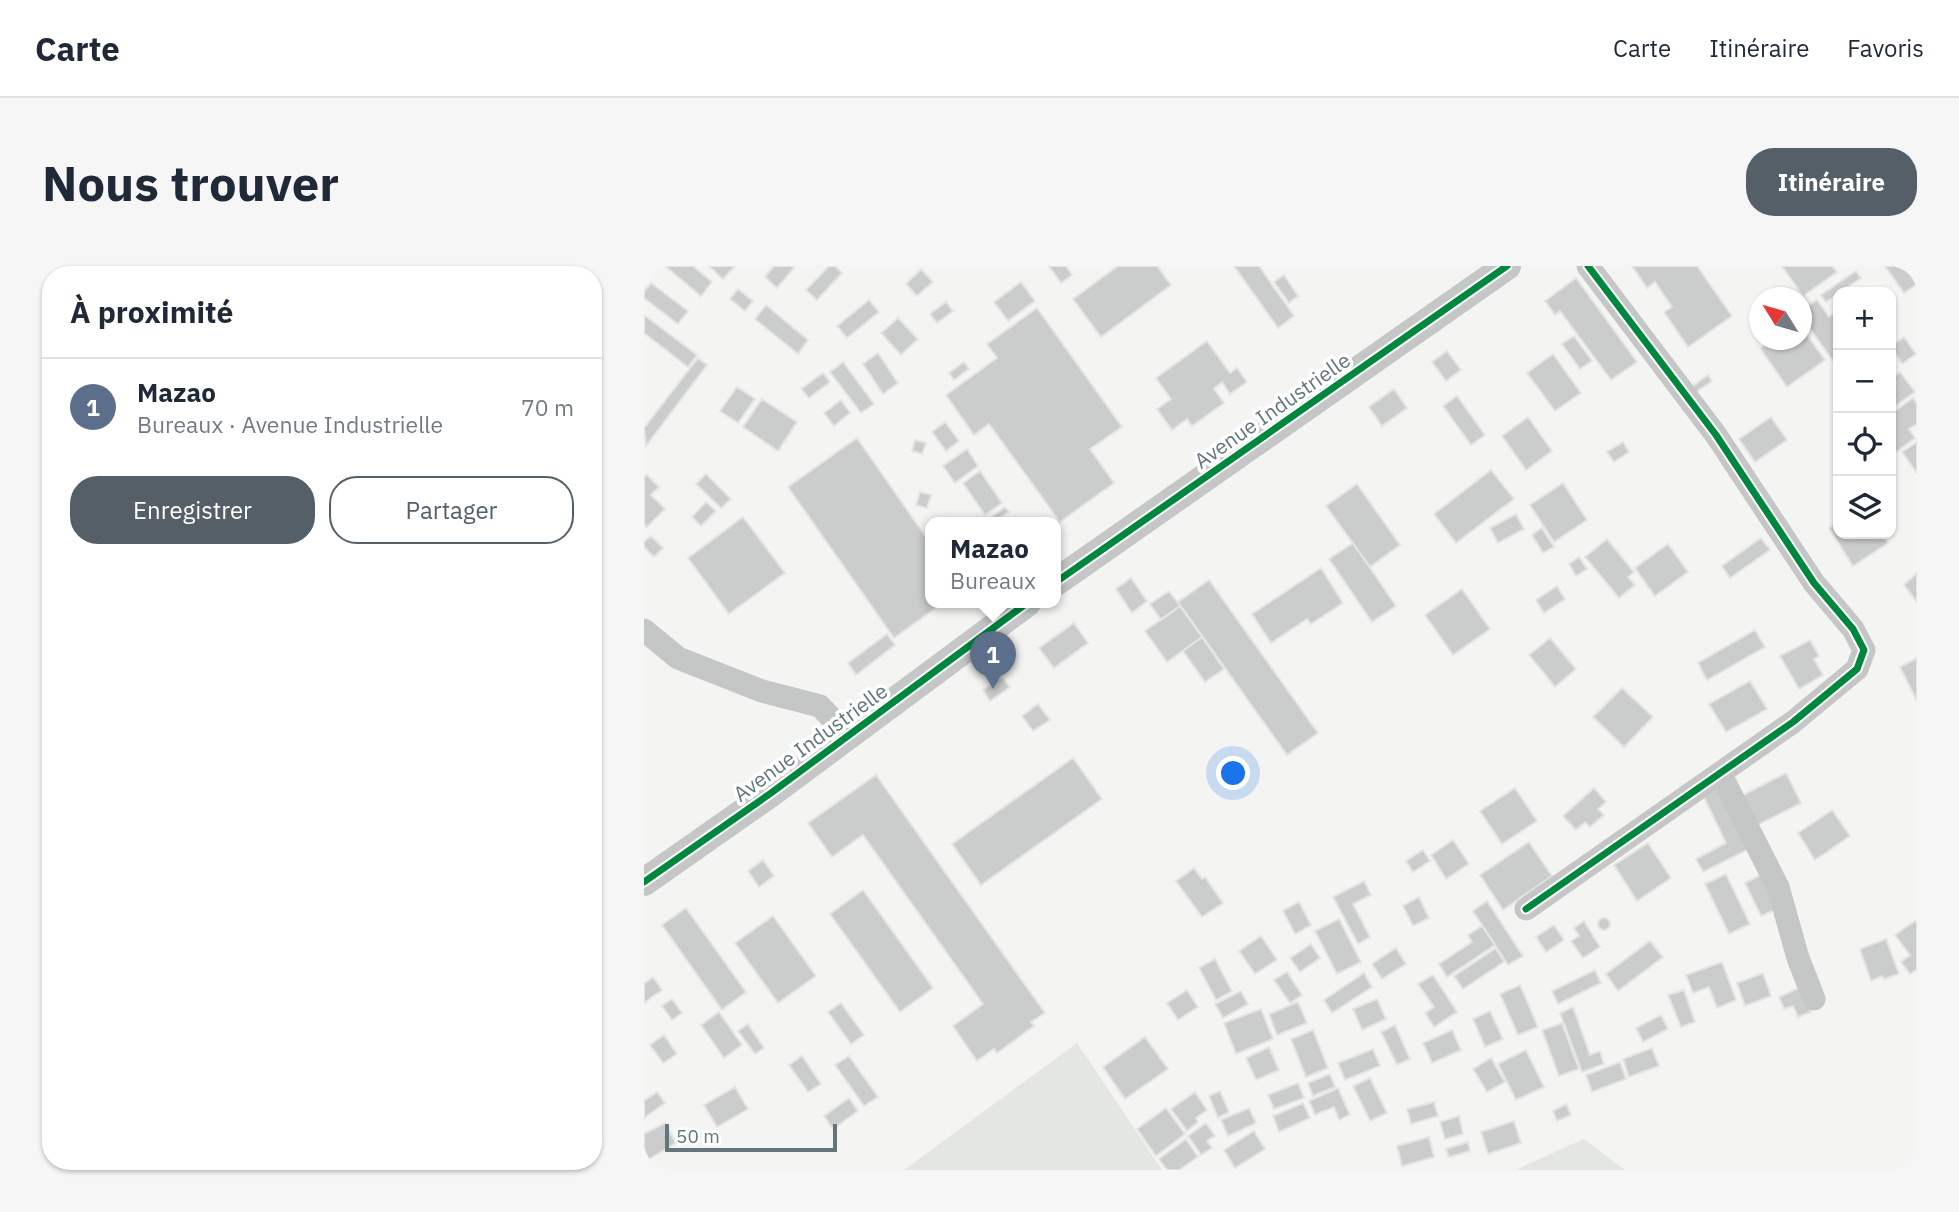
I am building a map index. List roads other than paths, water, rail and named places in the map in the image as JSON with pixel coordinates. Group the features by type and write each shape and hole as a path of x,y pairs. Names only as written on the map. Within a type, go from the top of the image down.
{"street":[{"name":"Avenue Industrielle","path":"1061,578 1507,266"},
{"path":"1526,909 1793,722 1857,668 1864,650 1853,629 1814,583 1716,435 1588,266"},
{"name":"Avenue Industrielle","path":"644,881 848,736 1020,608"},
{"path":"644,630 678,658 762,691 821,706 848,736"},
{"path":"1720,773 1778,887 1798,957 1814,999"}],"place":[{"name":"Mazao","path":"993,689"}]}
